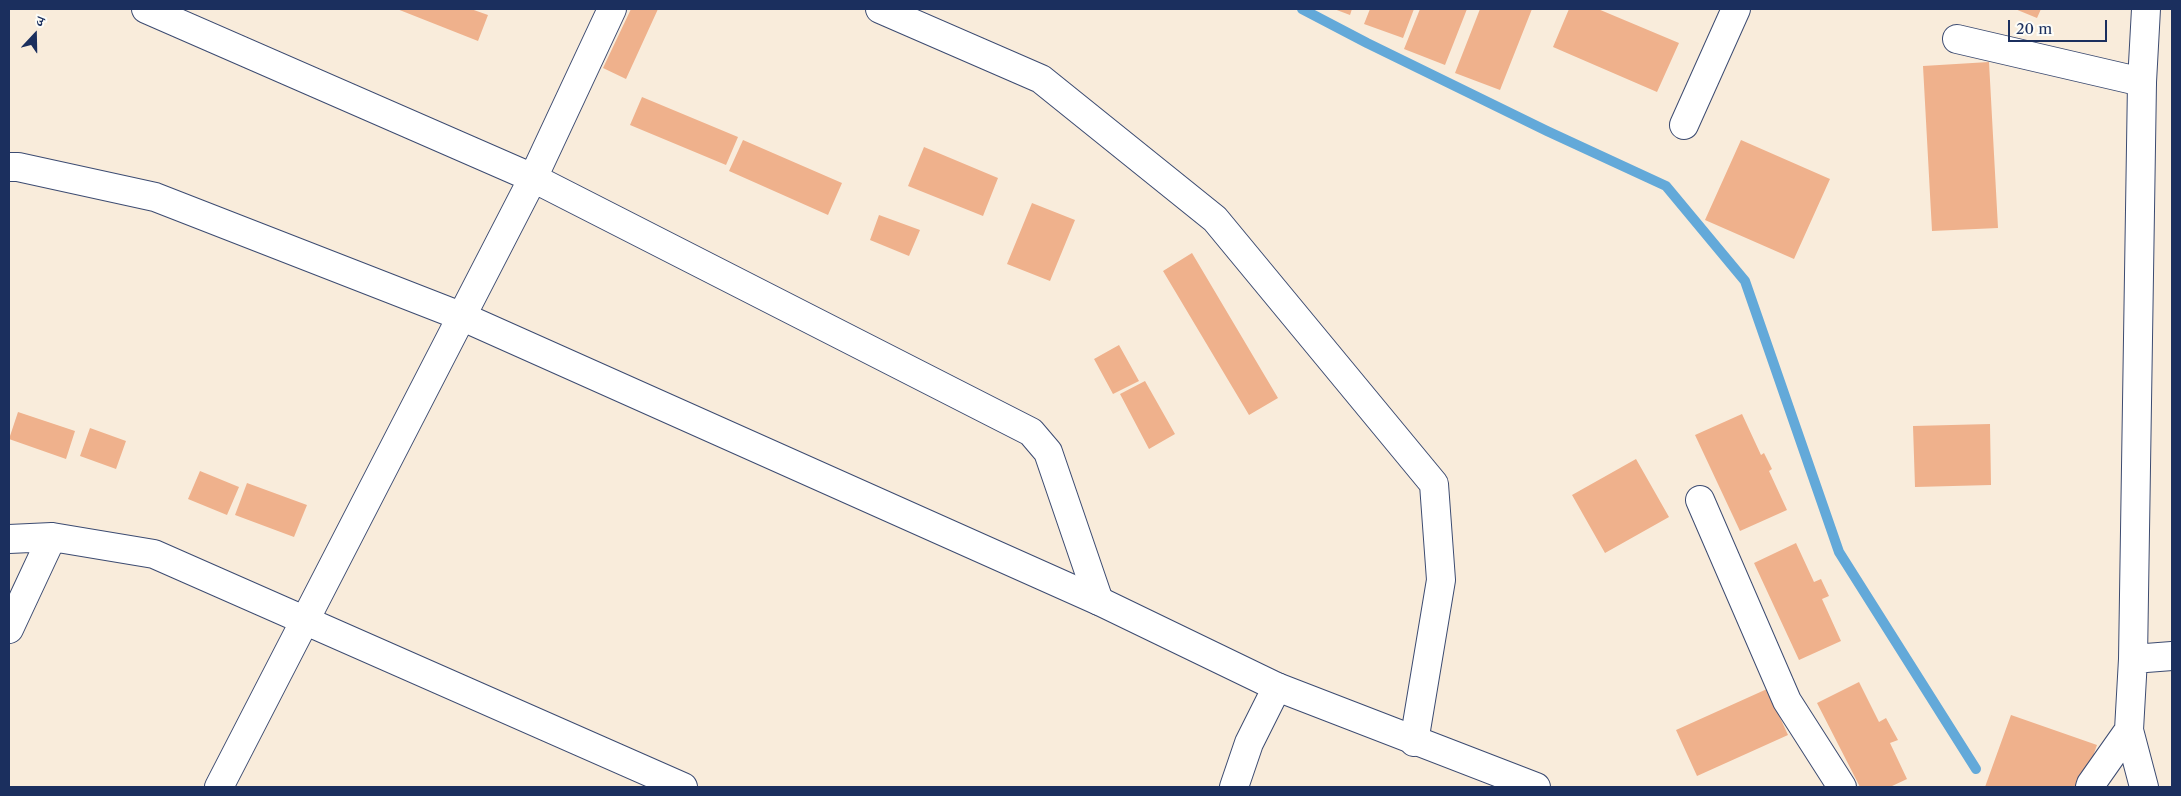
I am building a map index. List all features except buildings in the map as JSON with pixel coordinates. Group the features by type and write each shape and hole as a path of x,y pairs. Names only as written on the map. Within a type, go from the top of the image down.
{"street":[{"path":"146,9 534,178 1031,432 1048,452 1099,601"},
{"path":"219,787 534,178 612,9"},
{"path":"880,9 1041,79 1215,219 1434,484 1440,580 1414,742"},
{"path":"1684,125 1736,9"},
{"path":"2144,787 2129,730 2133,659 2142,82 2146,9"},
{"path":"1957,39 2142,82"},
{"path":"9,167 18,167 156,196 463,317 1099,601 1276,687 1414,742 1536,787"},
{"path":"1700,500 1787,701 1842,787"},
{"path":"9,629 52,537"},
{"path":"9,539 52,537 154,554 683,787"},
{"path":"2133,659 2172,656"},
{"path":"1234,787 1248,743 1276,687"},
{"path":"2090,787 2129,730"}],"waterway":[{"path":"1302,9 1547,131 1666,186 1745,281 1839,552 1976,769"}]}
